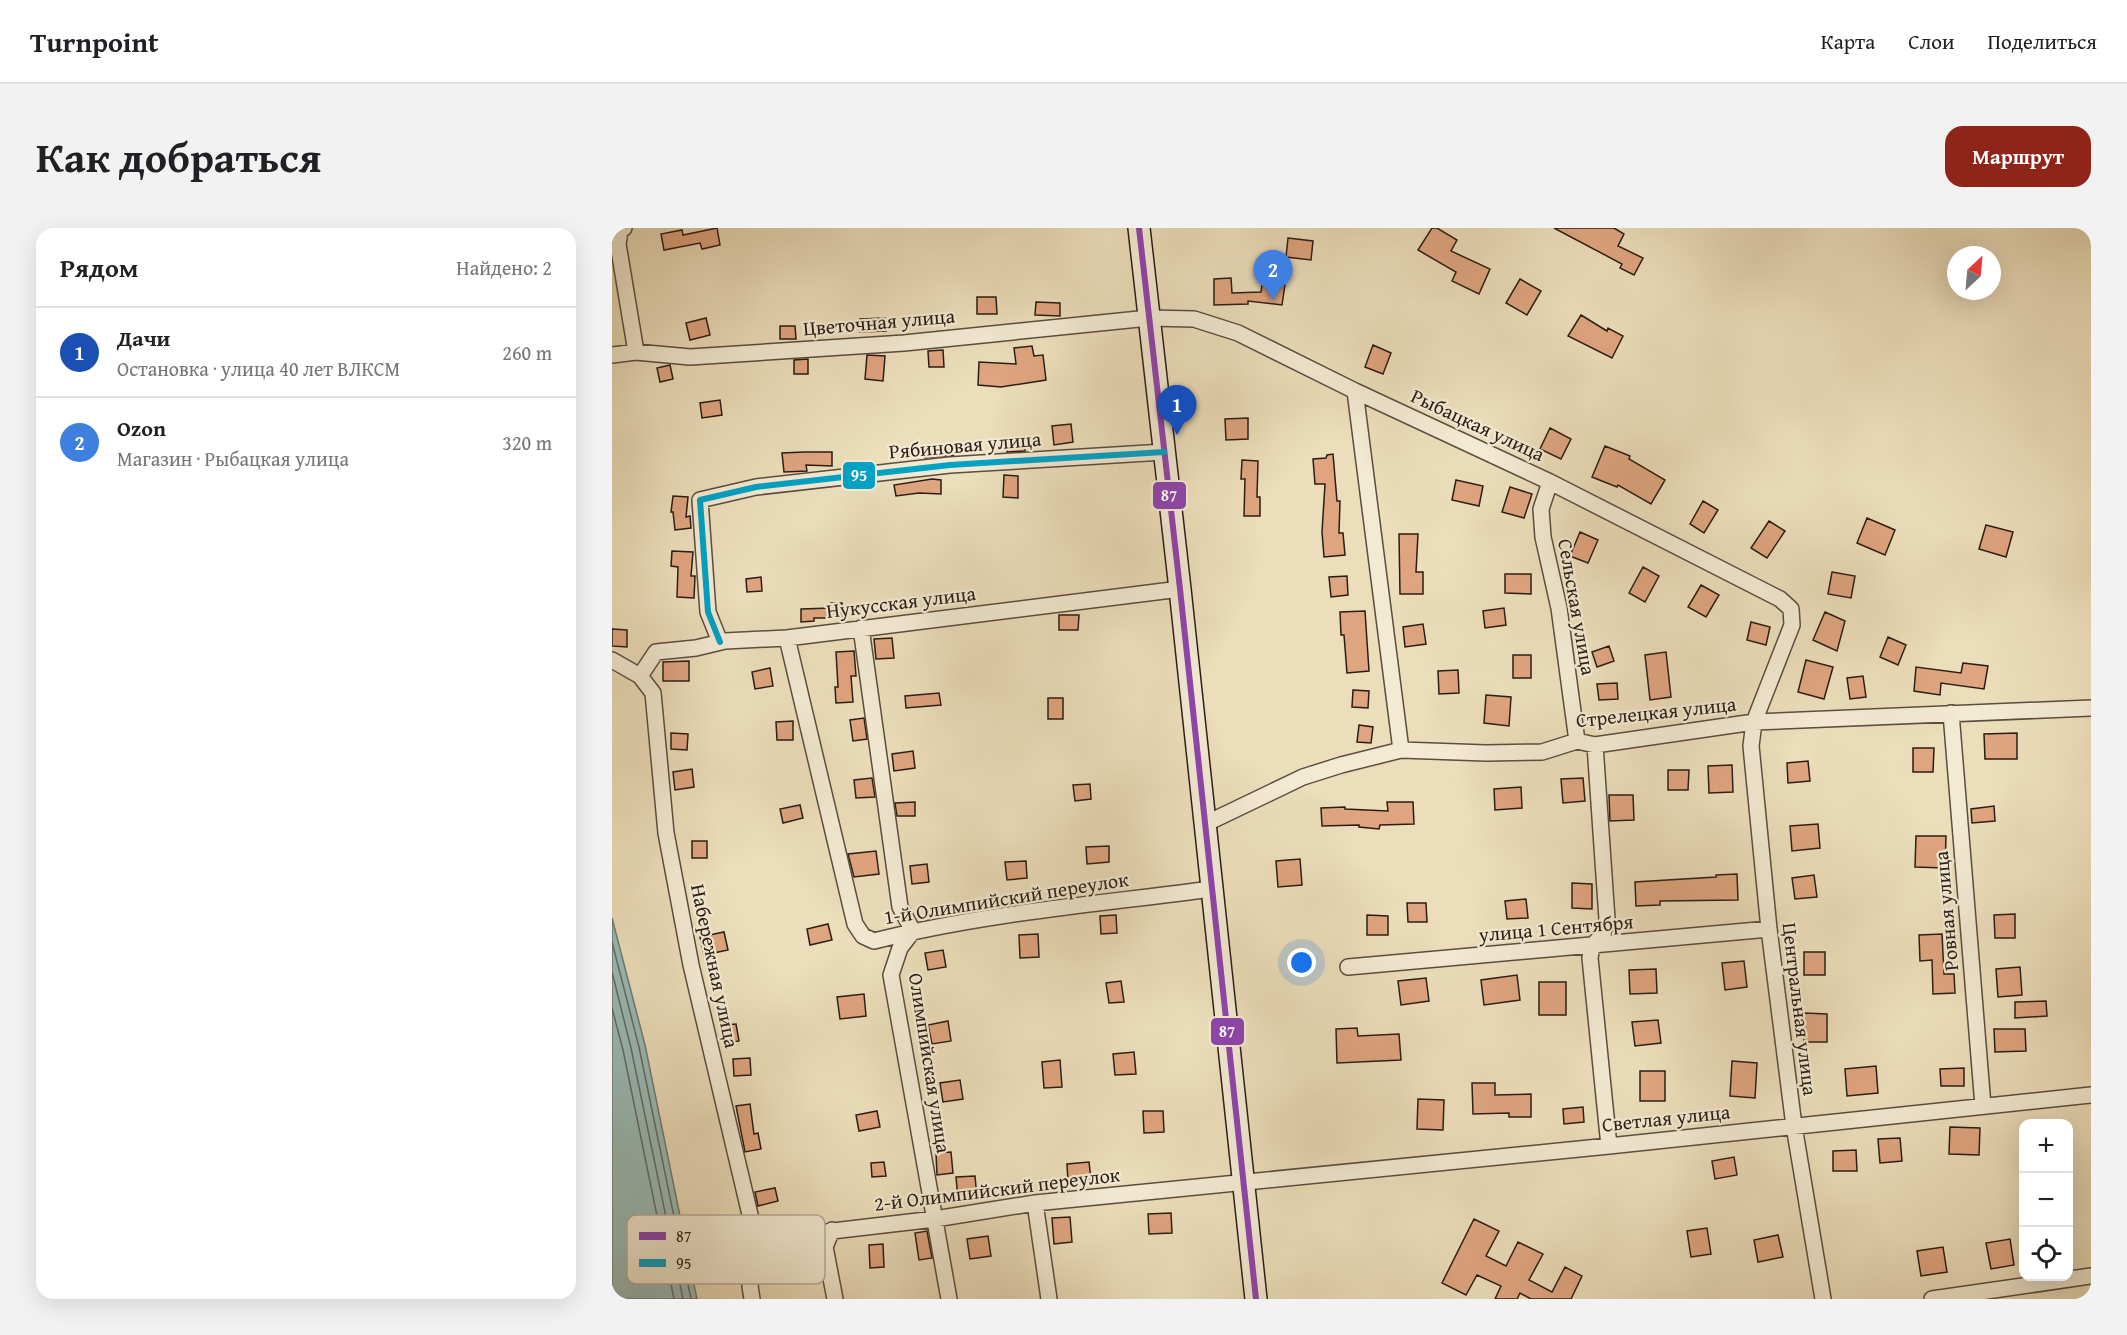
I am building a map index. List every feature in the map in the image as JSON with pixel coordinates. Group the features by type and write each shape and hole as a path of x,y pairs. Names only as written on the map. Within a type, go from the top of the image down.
{"street":[{"path":"624,228 620,231 618,244 636,352"},
{"path":"1139,228 1256,1299"},
{"name":"Цветочная улица","path":"612,355 636,352 702,357 904,343 1149,318"},
{"name":"Рыбацкая улица","path":"1149,318 1194,319 1238,333 1354,391 1550,482 1780,599"},
{"path":"1354,391 1401,750"},
{"name":"Рябиновая улица","path":"720,642 708,612 700,500 756,487 950,465 1164,452"},
{"name":"Сельская улица","path":"1550,482 1541,509 1543,537 1559,608 1577,741"},
{"name":"Нукусская улица","path":"640,676 656,652 696,648 720,642 787,638 1180,589"},
{"name":"Центральная улица","path":"1780,599 1791,609 1792,626 1754,722 1751,746 1769,929 1794,1126 1822,1299"},
{"path":"861,628 900,907 913,931"},
{"name":"1-й Олимпийский переулок","path":"787,638 855,924 863,936 874,941 913,931 1017,914 1211,889"},
{"path":"612,660 640,676"},
{"name":"Набережная улица","path":"640,676 653,693 666,833 691,965 750,1215"},
{"name":"Стрелецкая улица","path":"1205,824 1303,777 1401,750 1542,752 1577,741 1595,744 1754,722 2091,708"},
{"name":"Ровная улица","path":"1951,713 1983,1106"},
{"path":"1595,744 1607,919 1603,934 1592,946 1590,958 1609,1146"},
{"name":"улица 1 Сентября","path":"1348,967 1769,929"},
{"name":"Олимпийская улица","path":"913,931 900,948 891,975 949,1299"},
{"name":"Светлая улица","path":"1244,1181 1609,1146 2091,1095"},
{"name":"2-й Олимпийский переулок","path":"825,1231 934,1219 1035,1203 1244,1181"},
{"path":"1035,1203 1049,1299"},
{"path":"832,1230 825,1247 835,1299"},
{"path":"1932,1299 2091,1276"},
{"name":"Набережная улица","path":"750,1284 752,1299"}],"water":[{"path":"612,918 645,1045 680,1215 627,1215 627,1284 694,1284 697,1299 612,1299"}],"building":[{"path":"717,228 720,245 702,249 700,243 664,250 661,234 682,230 683,235"},
{"path":"1432,228 1437,228 1457,240 1451,251 1490,269 1479,294 1452,281 1456,272 1418,250"},
{"path":"1554,228 1614,228 1624,234 1618,246 1643,258 1634,275 1620,268 1622,264"},
{"path":"1288,238 1313,241 1311,260 1286,257"},
{"path":"1264,267 1287,270 1282,305 1248,301 1248,304 1214,305 1214,279 1231,278 1232,293 1261,292"},
{"path":"1520,279 1541,291 1527,315 1506,303"},
{"path":"977,297 996,297 997,314 977,314"},
{"path":"1036,302 1060,303 1060,316 1035,315"},
{"path":"1581,315 1607,331 1608,328 1623,336 1612,358 1568,336"},
{"path":"706,318 710,335 690,340 686,323"},
{"path":"885,318 886,331 860,332 860,319"},
{"path":"780,326 795,326 796,339 780,339"},
{"path":"1373,345 1391,353 1383,374 1365,367"},
{"path":"1032,346 1034,356 1043,355 1046,380 1001,387 978,385 979,362 1016,364 1014,348"},
{"path":"943,350 944,367 929,367 928,351"},
{"path":"867,355 885,356 883,381 865,379"},
{"path":"808,359 808,374 794,374 794,360"},
{"path":"670,365 673,379 660,382 657,368"},
{"path":"720,400 722,415 702,418 700,403"},
{"path":"1248,418 1248,439 1226,440 1225,419"},
{"path":"1071,424 1073,442 1054,445 1052,426"},
{"path":"1550,428 1571,439 1561,459 1540,449"},
{"path":"1008,439 1025,440 1025,451 1007,452"},
{"path":"934,445 935,449 952,445 954,455 925,458 924,446"},
{"path":"1605,446 1630,456 1629,459 1665,480 1651,504 1618,485 1617,487 1592,477"},
{"path":"832,452 832,466 806,465 807,471 784,472 782,453"},
{"path":"1333,454 1337,501 1340,501 1339,533 1343,533 1345,555 1324,557 1322,532 1325,484 1315,484 1313,459 1326,458 1327,455"},
{"path":"1242,460 1258,461 1257,497 1260,497 1260,516 1244,516 1245,479 1241,479"},
{"path":"1004,475 1018,476 1018,498 1003,497"},
{"path":"932,479 941,480 941,494 919,493 896,496 894,485"},
{"path":"1456,480 1483,486 1479,506 1452,500"},
{"path":"1510,487 1532,494 1524,518 1502,512"},
{"path":"673,496 688,497 686,517 690,516 691,528 675,530 673,512 671,512"},
{"path":"1703,501 1718,510 1704,533 1690,524"},
{"path":"1867,518 1895,530 1885,555 1857,543"},
{"path":"1769,521 1785,531 1767,558 1751,548"},
{"path":"1986,525 2013,532 2006,557 1979,549"},
{"path":"1580,532 1598,540 1588,563 1570,556"},
{"path":"1399,534 1418,534 1416,572 1423,572 1423,594 1400,594"},
{"path":"672,551 693,552 691,576 695,576 694,598 677,597 678,567 671,566"},
{"path":"1643,567 1659,576 1645,602 1629,593"},
{"path":"1832,572 1855,576 1851,598 1828,594"},
{"path":"1505,574 1531,574 1531,594 1505,593"},
{"path":"1347,576 1348,595 1331,597 1329,577"},
{"path":"761,577 762,591 747,592 746,579"},
{"path":"1701,585 1719,595 1706,617 1688,607"},
{"path":"831,603 842,603 842,618 814,618 814,621 801,622 801,609 831,608"},
{"path":"1504,608 1506,625 1485,628 1483,611"},
{"path":"1365,611 1369,671 1347,673 1340,612"},
{"path":"1825,612 1845,621 1837,651 1813,640"},
{"path":"1059,615 1079,615 1078,630 1059,630"},
{"path":"1751,622 1770,627 1766,645 1747,640"},
{"path":"1423,624 1426,644 1405,647 1403,627"},
{"path":"612,629 627,630 627,647 612,646"},
{"path":"1888,637 1906,645 1898,665 1880,657"},
{"path":"892,638 894,658 876,659 874,639"},
{"path":"1609,646 1614,661 1597,667 1592,652"},
{"path":"854,651 856,676 851,676 853,702 836,703 835,687 838,687 836,652"},
{"path":"1666,652 1671,697 1650,700 1645,655"},
{"path":"1513,655 1531,655 1531,678 1513,678"},
{"path":"1806,660 1833,667 1824,699 1798,692"},
{"path":"689,661 689,681 663,681 663,662"},
{"path":"1963,663 1988,666 1984,689 1941,683 1940,695 1914,691 1916,667 1961,673"},
{"path":"770,668 773,686 755,689 752,672"},
{"path":"1458,670 1459,693 1439,694 1438,671"},
{"path":"1863,676 1866,697 1850,699 1847,678"},
{"path":"1617,683 1618,699 1599,700 1597,684"},
{"path":"1353,690 1369,691 1368,708 1352,707"},
{"path":"939,693 941,705 906,708 905,696"},
{"path":"1486,695 1511,697 1509,726 1484,723"},
{"path":"1048,698 1063,698 1063,719 1048,719"},
{"path":"864,718 867,739 853,741 850,720"},
{"path":"793,721 793,740 777,740 776,722"},
{"path":"1359,725 1373,727 1371,743 1357,742"},
{"path":"671,733 688,734 687,750 671,749"},
{"path":"2017,733 2017,759 1985,759 1984,734"},
{"path":"1913,748 1934,748 1933,772 1913,772"},
{"path":"913,751 915,768 894,771 892,754"},
{"path":"1808,761 1810,781 1788,783 1787,763"},
{"path":"1732,765 1733,792 1709,793 1708,766"},
{"path":"692,769 694,787 675,790 673,772"},
{"path":"1668,770 1689,770 1688,790 1668,790"},
{"path":"872,778 875,797 856,798 854,780"},
{"path":"1583,778 1585,801 1563,803 1561,779"},
{"path":"1090,784 1091,799 1075,801 1073,785"},
{"path":"1521,787 1522,808 1495,810 1494,789"},
{"path":"1609,795 1633,795 1634,820 1610,821"},
{"path":"915,802 915,816 897,816 895,803"},
{"path":"1387,802 1413,802 1414,824 1380,825 1379,829 1359,827 1359,825 1322,826 1321,808 1345,807 1345,809 1388,811"},
{"path":"800,805 803,818 783,823 780,809"},
{"path":"1994,806 1995,821 1972,823 1971,809"},
{"path":"1818,824 1820,848 1792,851 1790,826"},
{"path":"1916,836 1946,836 1945,868 1915,867"},
{"path":"692,841 707,841 707,858 692,858"},
{"path":"1109,846 1109,862 1087,864 1086,847"},
{"path":"876,851 879,874 854,877 848,854"},
{"path":"1300,859 1302,885 1278,887 1276,861"},
{"path":"1026,861 1027,878 1007,880 1005,862"},
{"path":"927,864 929,882 912,884 910,866"},
{"path":"1737,874 1738,900 1660,901 1660,905 1636,906 1635,882"},
{"path":"1814,875 1817,897 1795,899 1792,878"},
{"path":"1572,883 1592,884 1592,909 1572,908"},
{"path":"1526,899 1528,918 1507,919 1505,901"},
{"path":"1407,903 1426,903 1427,922 1408,922"},
{"path":"2015,914 2015,938 1995,938 1994,915"},
{"path":"1116,915 1117,933 1101,934 1100,916"},
{"path":"1367,915 1388,916 1388,935 1367,935"},
{"path":"828,924 832,940 810,945 807,929"},
{"path":"724,932 728,950 704,955 700,937"},
{"path":"1038,934 1039,957 1020,958 1019,935"},
{"path":"1942,934 1944,974 1954,974 1955,993 1933,994 1932,960 1920,961 1919,935"},
{"path":"943,950 946,967 928,970 925,953"},
{"path":"1804,952 1825,952 1825,975 1804,975"},
{"path":"1744,961 1747,987 1725,990 1722,963"},
{"path":"2020,967 2022,995 1998,997 1996,969"},
{"path":"1656,969 1657,993 1630,994 1629,970"},
{"path":"1517,975 1520,1000 1484,1005 1481,980"},
{"path":"1426,978 1429,1001 1401,1005 1398,981"},
{"path":"1121,981 1124,1002 1109,1003 1106,983"},
{"path":"1539,982 1566,982 1566,1015 1539,1015"},
{"path":"864,994 866,1016 840,1019 837,997"},
{"path":"2046,1001 2047,1016 2015,1018 2015,1002"},
{"path":"1804,1013 1827,1014 1827,1042 1804,1042"},
{"path":"1658,1020 1661,1043 1635,1046 1632,1022"},
{"path":"948,1021 951,1041 932,1044 928,1025"},
{"path":"736,1024 739,1041 727,1043 724,1025"},
{"path":"1357,1028 1358,1036 1399,1034 1401,1060 1337,1063 1336,1029"},
{"path":"1994,1029 2025,1029 2026,1051 1995,1052"},
{"path":"1134,1052 1136,1074 1115,1075 1113,1054"},
{"path":"750,1058 751,1075 734,1076 733,1059"},
{"path":"1060,1060 1062,1087 1044,1088 1042,1062"},
{"path":"1732,1061 1757,1063 1755,1098 1730,1096"},
{"path":"1876,1066 1878,1093 1847,1096 1845,1069"},
{"path":"1964,1068 1964,1086 1941,1086 1940,1069"},
{"path":"1640,1071 1665,1071 1665,1101 1640,1101"},
{"path":"960,1080 963,1099 943,1102 940,1083"},
{"path":"1472,1083 1495,1083 1495,1095 1531,1094 1531,1117 1509,1117 1509,1113 1473,1114"},
{"path":"1418,1099 1444,1100 1443,1130 1417,1129"},
{"path":"750,1104 754,1134 758,1133 761,1149 745,1152 736,1106"},
{"path":"1583,1107 1584,1122 1564,1124 1563,1109"},
{"path":"877,1111 880,1127 859,1131 856,1115"},
{"path":"1143,1111 1163,1111 1164,1132 1144,1133"},
{"path":"1950,1127 1980,1128 1979,1155 1949,1154"},
{"path":"1900,1138 1902,1161 1880,1163 1878,1139"},
{"path":"1856,1150 1857,1171 1833,1171 1833,1151"},
{"path":"951,1152 953,1173 937,1175 936,1153"},
{"path":"1734,1157 1737,1175 1715,1179 1712,1161"},
{"path":"884,1162 886,1176 872,1177 871,1163"},
{"path":"1089,1162 1091,1180 1068,1182 1067,1164"},
{"path":"975,1176 977,1198 958,1200 956,1177"},
{"path":"775,1188 778,1201 758,1206 755,1192"},
{"path":"1171,1213 1172,1233 1149,1234 1148,1214"},
{"path":"1070,1217 1072,1242 1054,1244 1052,1218"},
{"path":"1474,1219 1499,1231 1486,1256 1506,1266 1518,1242 1543,1254 1529,1280 1552,1292 1565,1267 1582,1276 1571,1299 1531,1299 1520,1293 1517,1299 1495,1299 1501,1286 1477,1275 1466,1295 1442,1283"},
{"path":"1707,1228 1711,1254 1691,1257 1687,1231"},
{"path":"927,1231 932,1258 919,1260 915,1233"},
{"path":"1778,1235 1783,1257 1758,1262 1754,1240"},
{"path":"988,1236 991,1256 970,1259 967,1239"},
{"path":"2010,1239 2014,1265 1991,1269 1986,1243"},
{"path":"883,1244 884,1267 870,1268 869,1245"},
{"path":"1943,1247 1947,1272 1921,1276 1917,1251"}],"transit line":[{"name":"87","path":"1139,228 1256,1299"},
{"name":"95","path":"720,642 708,612 700,500 756,487 950,465 1164,452"}],"place":[{"name":"Ozon","path":"1273,300"},
{"name":"Дачи","path":"1177,435"}]}
